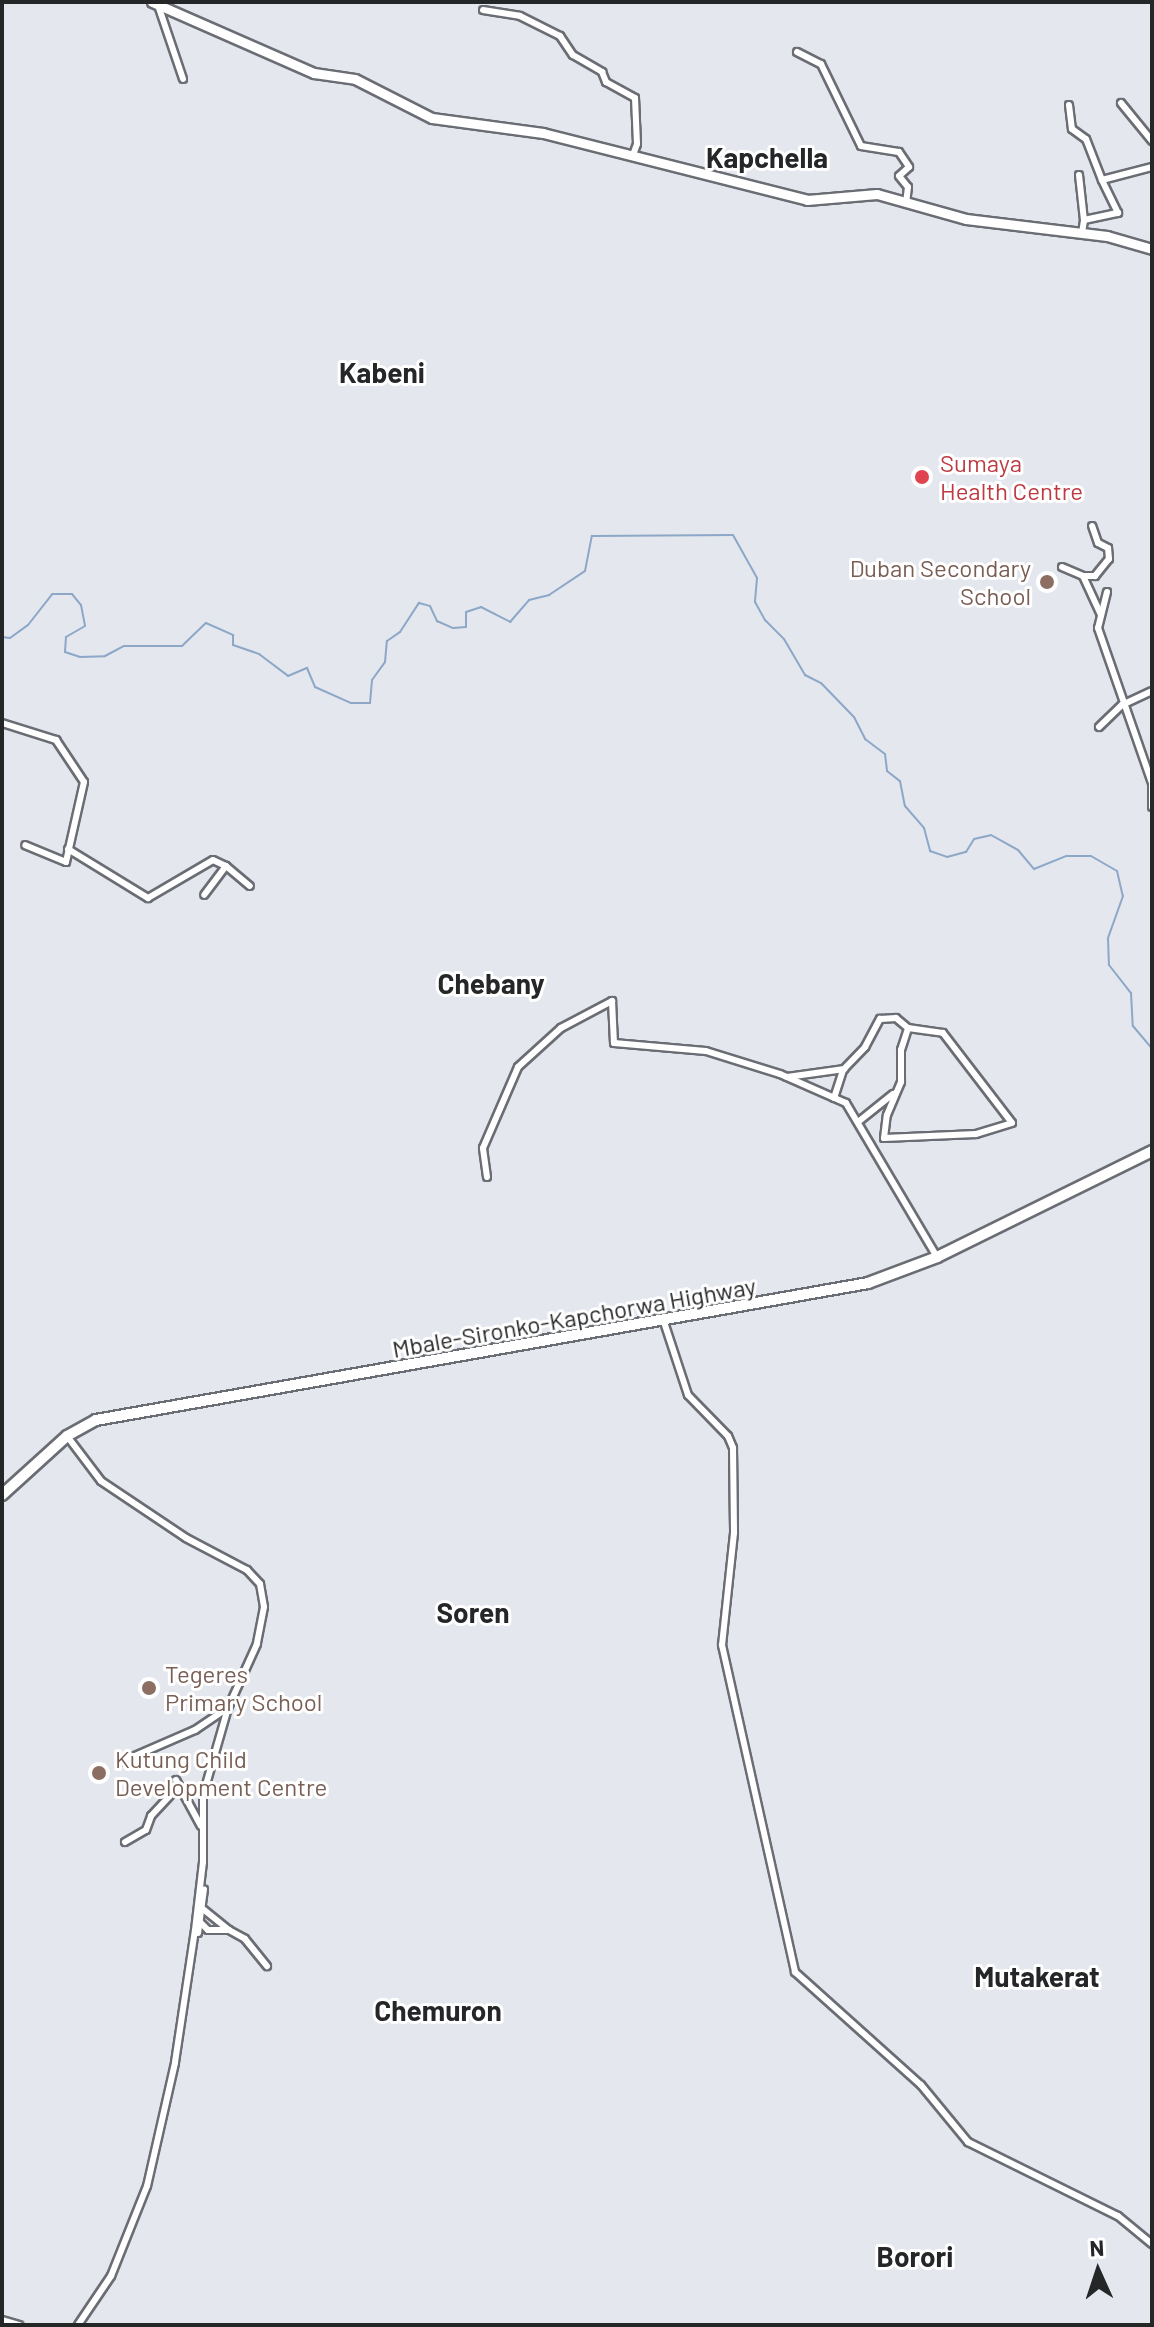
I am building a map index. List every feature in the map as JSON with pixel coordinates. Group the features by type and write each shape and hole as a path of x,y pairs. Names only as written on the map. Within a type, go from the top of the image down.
{"main road":[{"name":"Mbale-Sironko-Kapchorwa Highway","path":"2,1495 67,1436 96,1420 817,1296 937,1257 1152,1151"}],"street":[{"path":"155,4 183,79"},
{"path":"155,4 314,73 355,79 432,118 543,133 807,200 820,202 863,192 966,219 1082,233 1152,249"},
{"path":"483,10 520,16 560,36 573,55 602,72 606,82 635,98 637,144 633,155"},
{"path":"797,52 821,64 861,146 899,152 909,167 899,176 910,193 906,203"},
{"path":"1121,103 1152,141"},
{"path":"1069,105 1072,129 1086,139 1118,213 1084,220"},
{"path":"1102,180 1152,167"},
{"path":"1079,175 1084,220 1082,233"},
{"path":"1062,567 1083,576 1095,576 1109,559 1108,548 1098,543 1092,526"},
{"path":"1083,576 1101,615"},
{"path":"1107,592 1098,628 1122,705 1152,784 1152,807"},
{"path":"1099,727 1122,705 1152,691"},
{"path":"2,723 56,740 84,782 66,862 25,845"},
{"path":"68,849 148,898 213,860 226,866 250,886"},
{"path":"204,895 226,866"},
{"path":"487,1177 483,1148 518,1067 561,1028 612,1001 614,1043 706,1051 787,1077 846,1103 937,1257"},
{"path":"834,1098 844,1069 865,1047 880,1019 896,1018 908,1028 943,1033 1012,1123 976,1134 884,1138 894,1093"},
{"path":"859,1122 894,1093 901,1082 901,1050 908,1028"},
{"path":"787,1077 844,1069"},
{"path":"664,1322 688,1395 728,1436 733,1448 734,1533 722,1645 795,1972 921,2085 968,2142 1118,2216 1152,2244"},
{"path":"67,1436 101,1481 186,1538 247,1570 260,1584 261,1630 228,1708 206,1780 189,1968"},
{"path":"121,1762 195,1730 228,1708"},
{"path":"78,2325 111,2276 147,2186 203,1909 203,1830 177,1783 151,1816 146,1830 125,1842"},
{"path":"203,1909 245,1939 267,1966"},
{"path":"200,1922 208,1930 229,1930"},
{"path":"2,2320 19,2325"}],"waterway":[{"path":"2,637 10,638 28,625 52,594 72,594 81,605 85,626 66,637 65,652 80,657 105,656 124,646 182,646 206,623 233,635 233,645 259,654 288,676 307,668 315,687 351,703 370,703 372,680 385,662 387,641 400,632 419,603 430,606 437,621 453,628 466,627 466,612 481,607 510,622 529,600 549,595 585,571 592,536 733,535 757,578 755,602 765,620 784,639 805,675 821,683 854,717 865,739 885,754 887,771 900,781 905,806 924,828 930,851 947,857 966,852 974,839 991,835 1018,850 1034,869 1067,856 1091,856 1117,871 1123,896 1108,938 1109,965 1131,993 1133,1026 1152,1049"}],"place":[{"name":"Sumaya Health Centre","path":"922,477"},
{"name":"Duban Secondary School","path":"1047,582"},
{"name":"Tegeres Primary School","path":"149,1688"},
{"name":"Kutung Child Development Centre","path":"99,1773"}],"district":[{"name":"Kapchella","path":"767,157"},
{"name":"Kabeni","path":"382,372"},
{"name":"Chebany","path":"491,983"},
{"name":"Soren","path":"473,1612"},
{"name":"Mutakerat","path":"1037,1976"},
{"name":"Chemuron","path":"438,2010"},
{"name":"Borori","path":"915,2256"}]}
